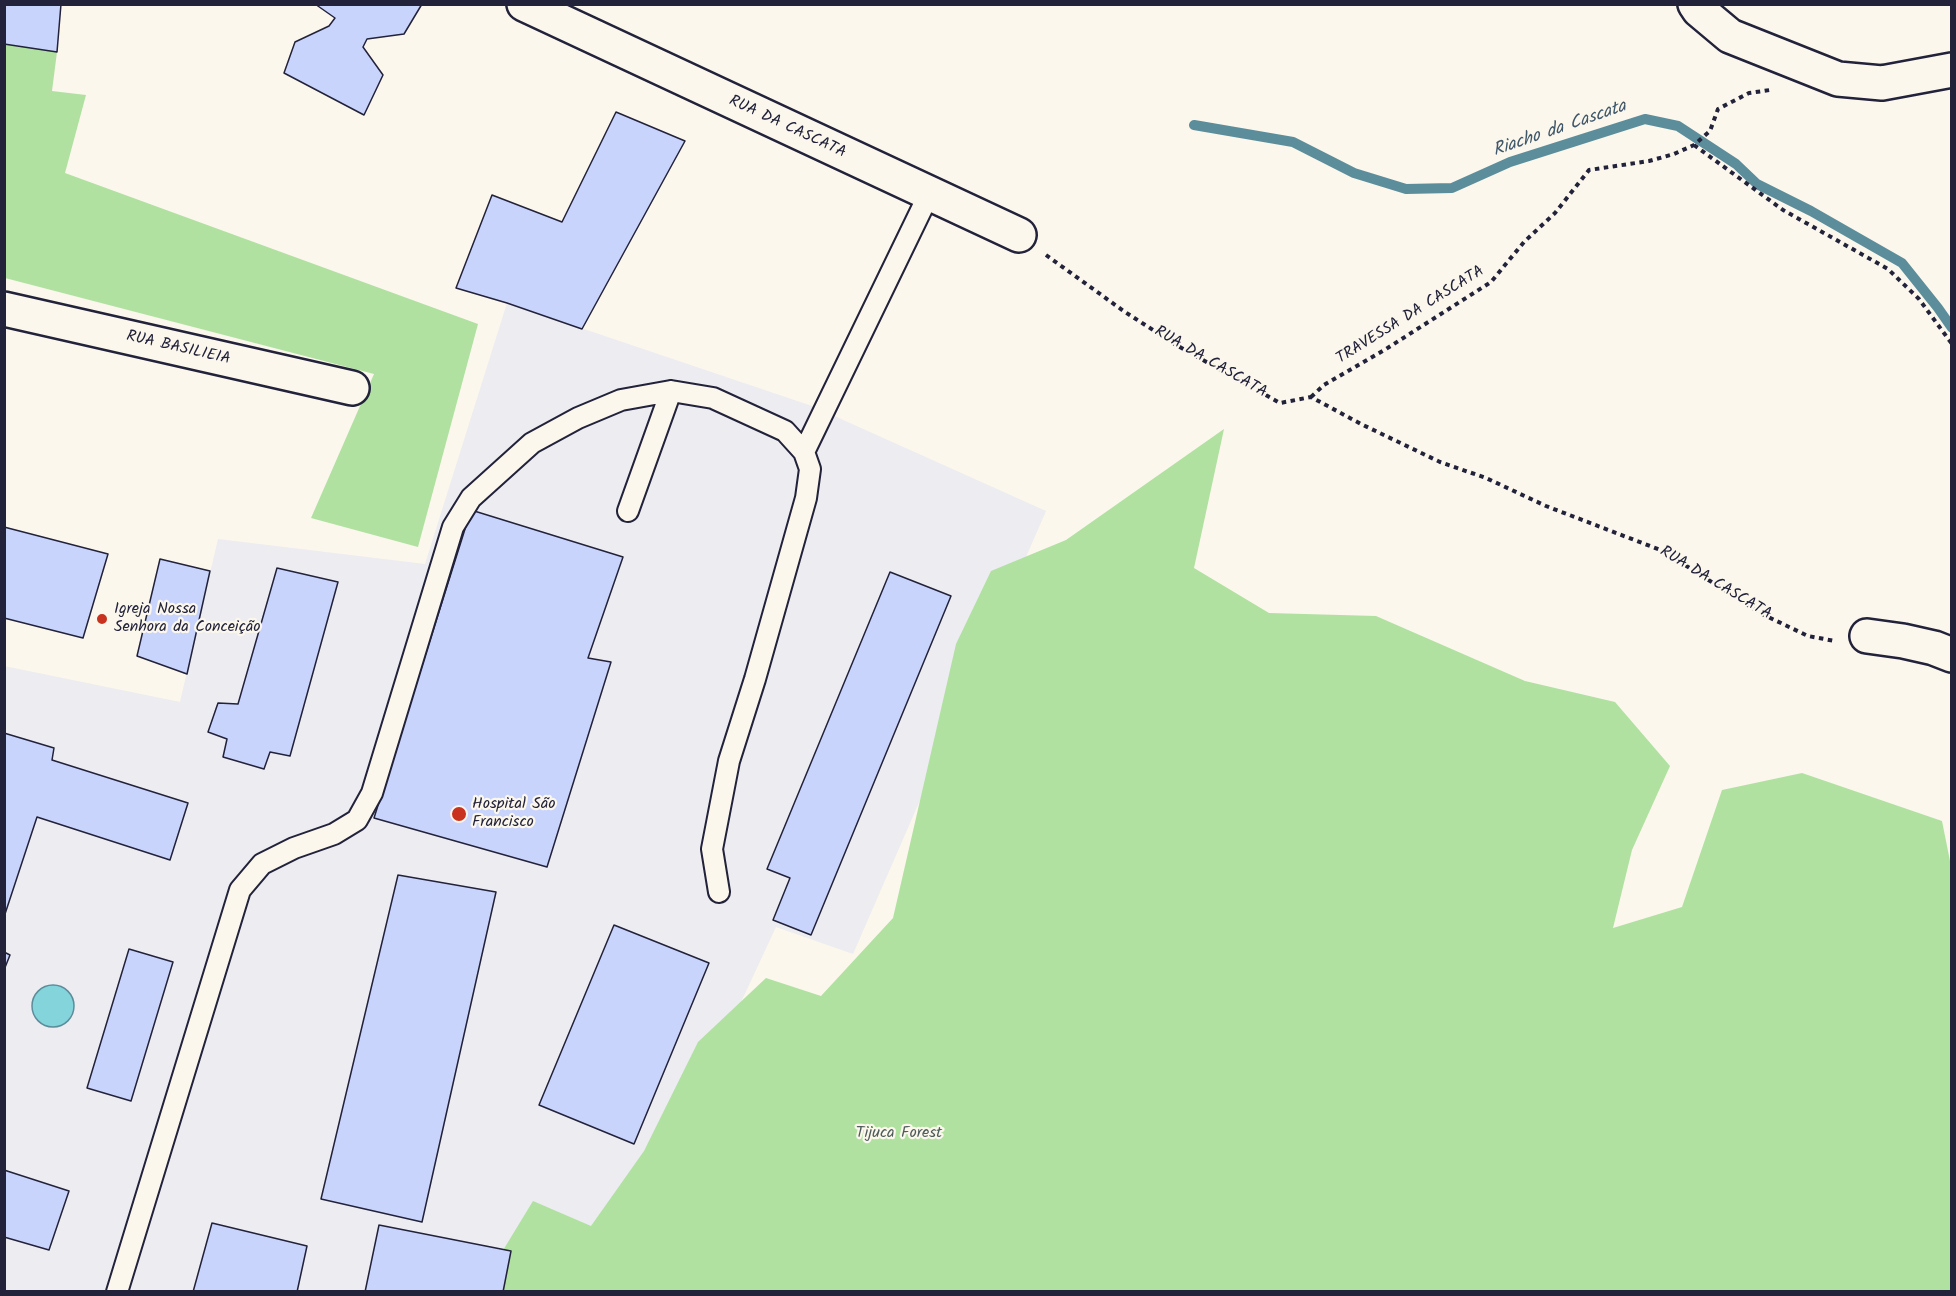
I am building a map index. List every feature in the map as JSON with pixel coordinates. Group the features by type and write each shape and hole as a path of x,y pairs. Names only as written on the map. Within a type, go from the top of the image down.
{"street":[{"name":"RUA DA CASCATA","path":"524,4 1019,235"},
{"path":"1695,4 1730,36 1838,80 1882,83 1952,70"},
{"name":"RUA BASILIEIA","path":"4,309 352,388"},
{"path":"1867,636 1903,641 1952,655"}],"lane":[{"path":"804,452 929,194"},
{"path":"628,511 671,391"},
{"path":"117,1292 240,890 262,864 294,848 334,834 357,820 372,793 453,527 471,498 531,442 621,400 671,391 713,398 785,431 804,452 810,469 806,498 755,679 729,761 712,849 719,892"}],"path":[{"name":"TRAVESSA DA CASCATA","path":"1311,397 1324,385 1386,349 1491,282 1524,242 1555,213 1588,170 1649,161 1674,154 1694,145 1710,131 1718,109 1749,93 1771,90"},
{"path":"1694,145 1783,210 1888,268 1919,299 1952,345"},
{"name":"RUA DA CASCATA","path":"1019,235 1125,312 1213,367 1280,403 1311,397 1440,462 1486,478 1546,506 1663,552 1762,614 1808,636 1839,642 1867,636"}],"shaded area":[{"name":"Hospital São Francisco","path":"507,303 812,406 1046,511 853,954 776,927 633,1234 621,1291 5,1291 4,666 180,702 218,539 425,564"}],"green space":[{"path":"4,44 57,52 52,91 86,95 65,173 478,324 418,547 311,518 374,374 5,278"},
{"name":"Tijuca Forest","path":"1224,429 1194,568 1269,613 1376,616 1525,681 1615,702 1670,766 1632,850 1613,928 1682,907 1722,790 1802,773 1942,821 1952,871 1951,1291 496,1292 488,1275 533,1201 591,1226 644,1151 698,1042 766,978 821,996 893,918 956,644 991,571 1066,540"}],"water":[{"path":"53,985 68,991 74,1006 68,1021 53,1027 38,1021 32,1006 38,991"}],"building":[{"path":"4,4 61,4 57,52 4,44"},
{"path":"315,4 422,4 404,34 367,39 363,47 383,75 364,115 284,73 295,42 329,26 335,18"},
{"path":"616,112 685,141 582,329 456,288 492,195 562,222"},
{"path":"471,510 623,557 588,658 611,662 547,867 374,818"},
{"path":"4,527 108,554 83,638 4,618"},
{"path":"160,559 210,571 187,674 137,656"},
{"path":"277,568 338,582 290,756 270,752 264,769 223,757 227,739 208,732 218,703 238,704"},
{"path":"890,572 951,596 811,935 773,920 790,878 767,869"},
{"path":"4,733 54,748 52,760 188,803 170,860 37,817 4,917"},
{"path":"398,875 496,892 422,1222 321,1199"},
{"path":"614,925 709,963 634,1144 539,1105"},
{"path":"129,949 173,962 131,1101 87,1088"},
{"path":"4,952 10,955 4,970"},
{"path":"4,1170 69,1191 49,1250 4,1237"},
{"path":"212,1223 307,1246 297,1292 193,1292"},
{"path":"379,1225 511,1251 503,1292 365,1292"}],"waterway":[{"name":"Riacho da Cascata","path":"1194,125 1293,142 1354,173 1406,189 1452,188 1510,162 1645,119 1678,126 1736,164 1757,184 1811,211 1902,263 1952,328"}],"place":[{"name":"Igreja Nossa Senhora da Conceição","path":"102,619"},
{"name":"Hospital São Francisco","path":"459,814"}]}
